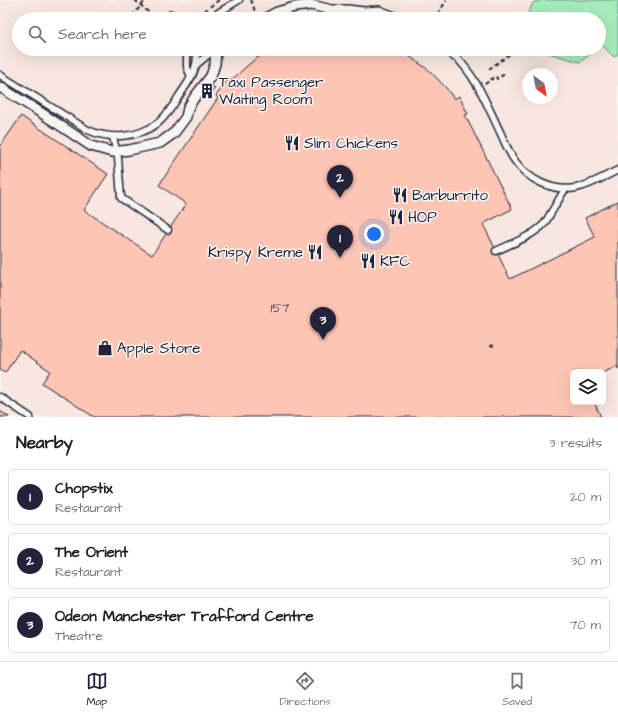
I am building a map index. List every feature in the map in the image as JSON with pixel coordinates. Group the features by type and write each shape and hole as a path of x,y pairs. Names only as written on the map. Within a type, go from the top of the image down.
{"street":[{"path":"277,12 294,7 311,5 332,10 382,12"},
{"path":"0,87 91,146 117,152 160,144 174,133 186,117 188,108 194,98 211,76 215,64 216,56"}],"lane":[{"path":"220,12 239,0"},
{"path":"187,56 187,67 191,77"},
{"path":"0,75 88,130 103,136 113,137 137,133 159,122 172,106 191,77 196,65 197,56"},
{"path":"196,65 207,56"},
{"path":"455,56 464,64 479,87 515,161 535,180 548,186 565,189 577,188 618,170"},
{"path":"113,137 117,152 121,198 168,230"},
{"path":"496,251 535,232 541,227 545,223 565,189"},
{"path":"0,397 30,417"}],"path":[{"path":"134,0 148,12"},
{"path":"136,12 146,0"},
{"path":"203,12 219,0"},
{"path":"251,0 255,12"},
{"path":"439,12 447,0"},
{"path":"489,70 508,56"},
{"path":"479,87 496,76 498,79 506,73"},
{"path":"490,346 497,345"}],"shaded area":[{"path":"0,0 618,0 618,417 0,417"}],"green space":[{"path":"542,0 618,0 618,54 614,57 606,49 606,12 528,12 533,3"},
{"path":"559,56 588,56 580,62"}],"building":[{"path":"260,56 409,56 430,71 454,99 459,96 468,114 465,115 512,209 483,224 510,279 595,237 585,218 618,201 618,369 617,366 606,372 606,369 570,369 570,405 595,405 601,417 94,417 42,383 50,371 20,350 5,373 0,370 0,144 1,145 21,116 108,174 84,210 152,255 186,204 159,185 218,98 216,96 227,80 229,82"},
{"name":"Taxi Passenger Waiting Room","path":"208,83 215,88 207,99 200,94"},
{"path":"0,411 9,417 0,417"}],"place":[{"name":"Taxi Passenger Waiting Room","path":"207,91"},
{"name":"Slim Chickens","path":"292,143"},
{"name":"Barburrito","path":"400,195"},
{"name":"The Orient","path":"340,198"},
{"name":"HOP","path":"396,217"},
{"name":"Krispy Kreme","path":"315,252"},
{"name":"Chopstix","path":"340,258"},
{"name":"KFC","path":"368,261"},
{"name":"Odeon Manchester Trafford Centre","path":"323,340"},
{"name":"Apple Store","path":"105,348"}]}
